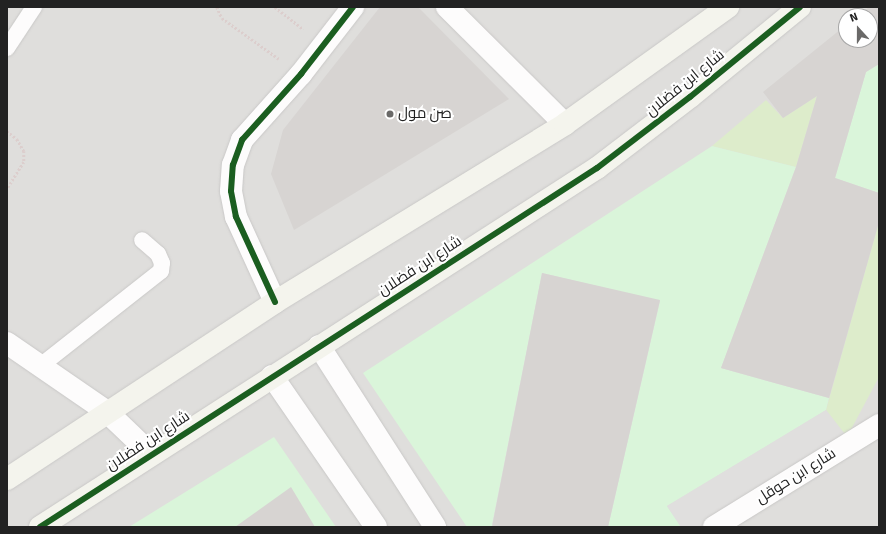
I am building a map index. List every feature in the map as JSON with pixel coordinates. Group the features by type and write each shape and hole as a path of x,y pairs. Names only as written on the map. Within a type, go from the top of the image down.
{"street":[{"path":"275,302 236,217 231,191 233,165 242,140 301,74 353,7"},
{"path":"447,7 565,124"},
{"path":"7,479 106,411 275,302 565,124 728,7"},
{"name":"شارع ابن فضلان","path":"40,527 272,376 597,168 690,97 800,7"},
{"path":"7,343 38,367 106,411 151,454"},
{"path":"319,346 435,527"},
{"path":"272,376 376,527"},
{"name":"شارع ابن حوقل","path":"714,527 879,425"}],"lane":[{"path":"7,48 34,7"},
{"path":"38,367 161,271 162,262 158,254 142,240"}],"path":[{"path":"217,7 222,18 301,74"},
{"path":"275,7 324,45"},
{"path":"7,131 17,139 24,151 20,172 7,189"}],"shaded area":[{"path":"7,7 879,7 879,527 7,527"},
{"path":"826,410 847,437 697,527 681,527 667,506"}],"green space":[{"path":"879,64 879,193 835,178 866,72"},
{"path":"817,96 796,167 712,146 766,100 783,118"},
{"path":"712,146 796,167 721,368 829,398 826,410 667,506 681,527 608,527 660,301 542,273 492,525 500,527 467,527 363,373"},
{"path":"879,222 879,377 847,437 826,410"},
{"path":"274,437 336,527 129,527"}],"building":[{"name":"صن مول","path":"380,7 418,7 509,99 294,230 271,174 283,130"},
{"path":"879,7 879,64 866,72 835,178 879,193 879,222 829,398 721,368 796,167 817,96 783,118 763,92 838,31 838,48 878,48 878,8 868,8"},
{"path":"542,273 660,300 608,527 492,527"},
{"path":"291,487 315,527 235,527"}],"cycle path":[{"path":"275,302 236,217 231,191 233,165 242,140 301,74 353,7"},
{"path":"40,527 597,168 690,97 800,7"}],"place":[{"name":"صن مول","path":"390,114"}]}
